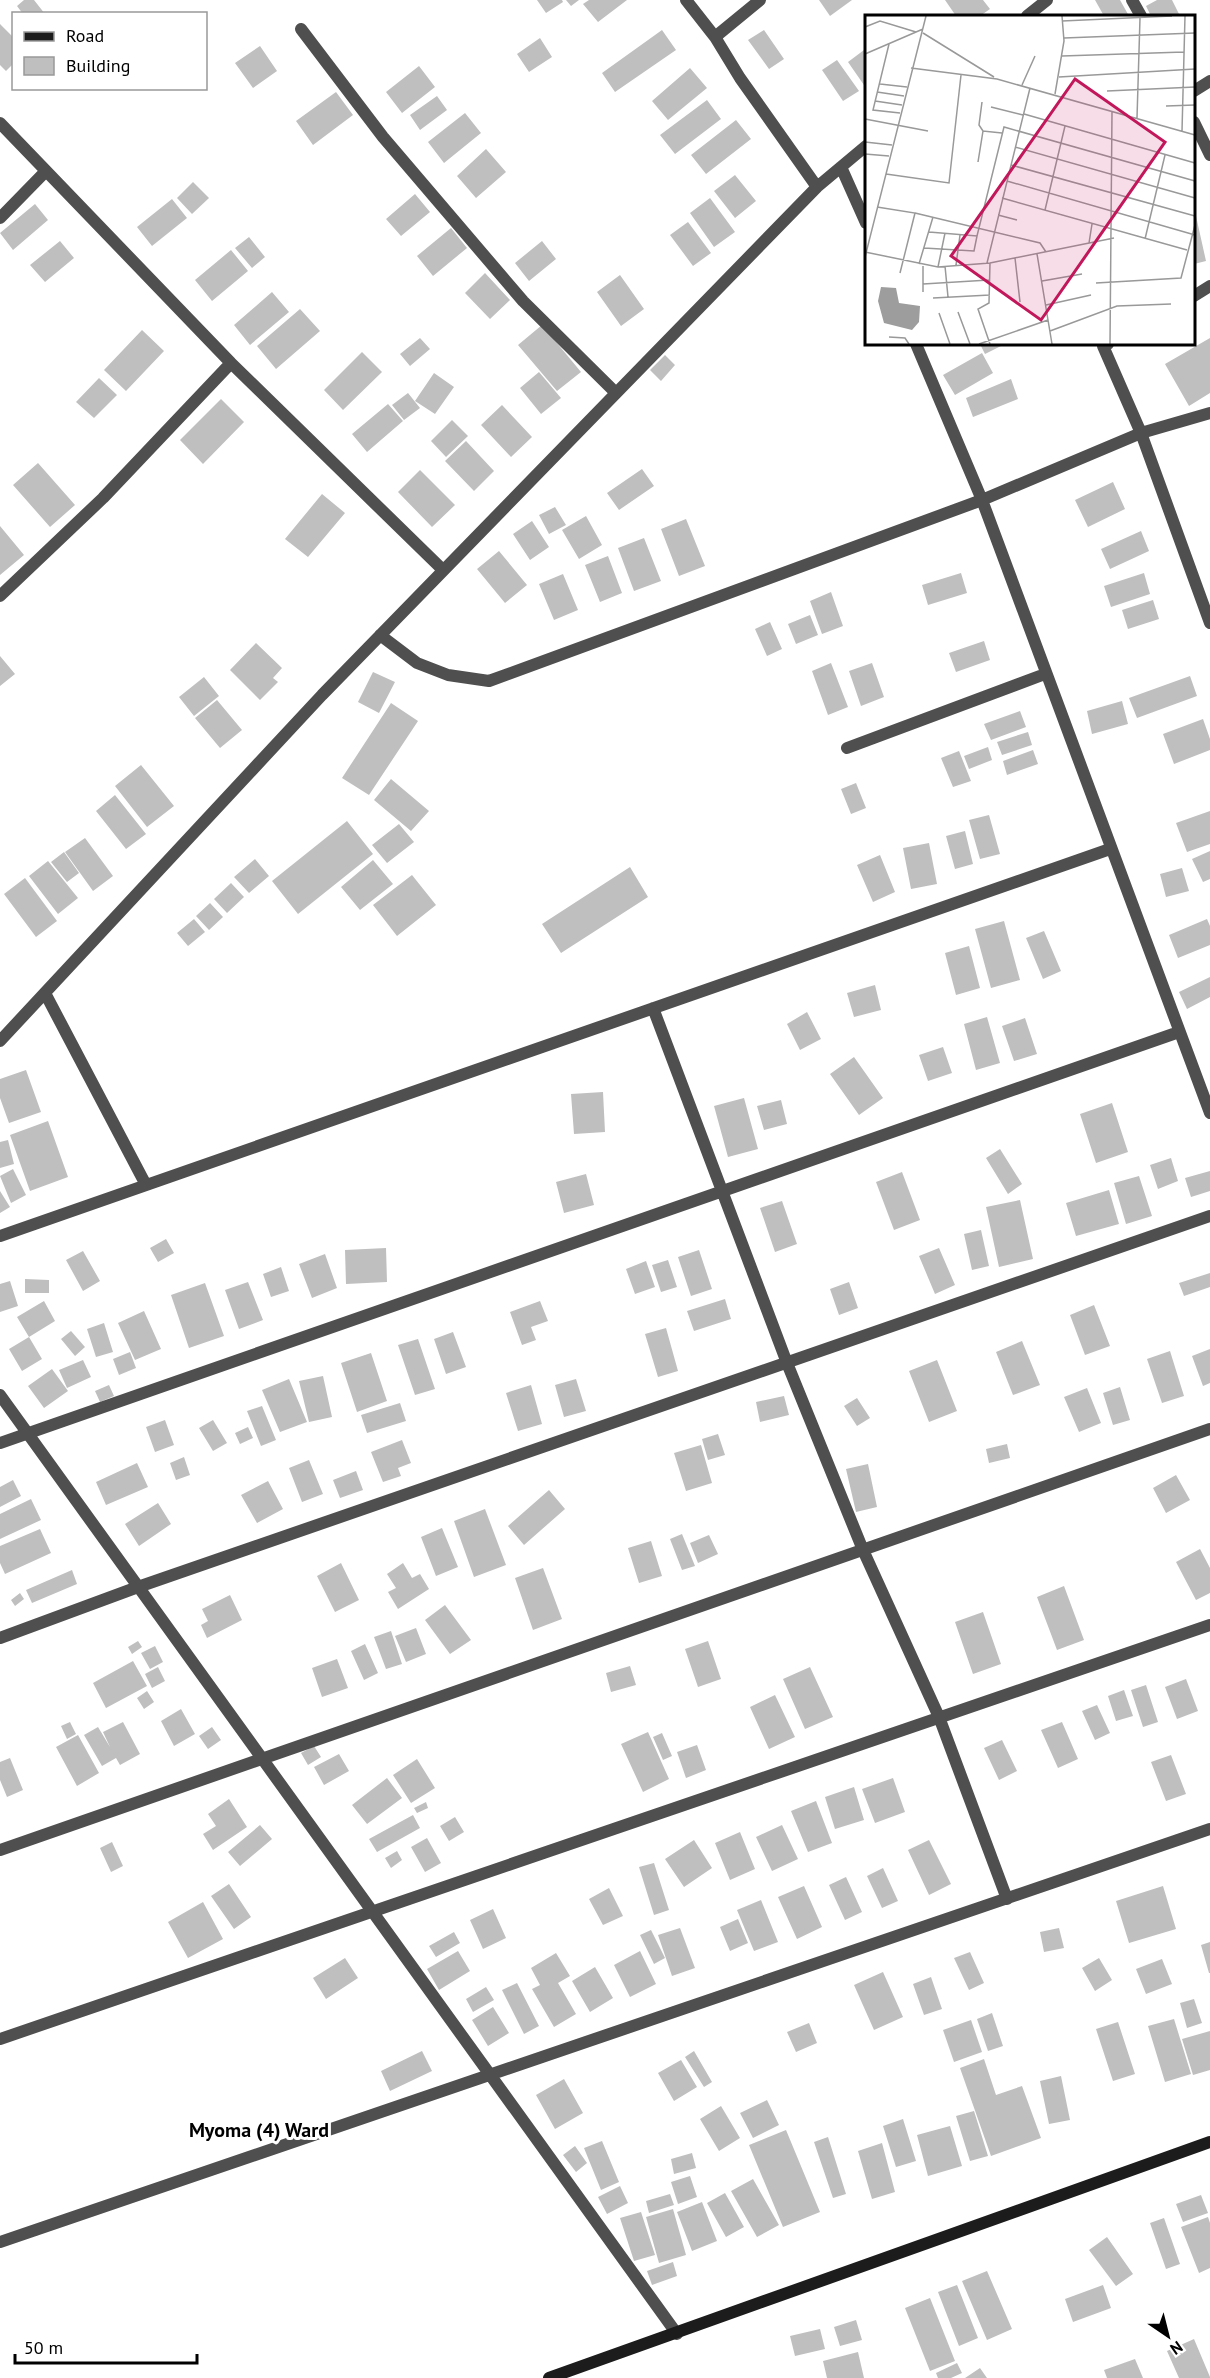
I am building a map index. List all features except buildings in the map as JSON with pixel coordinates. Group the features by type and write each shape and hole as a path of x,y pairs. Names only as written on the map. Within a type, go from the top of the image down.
{"main road":[{"path":"549,2378 1210,2142"}],"street":[{"path":"686,0 715,37 740,78 817,187"},
{"path":"715,37 760,0"},
{"path":"1028,15 1047,0"},
{"path":"1132,0 1140,15"},
{"path":"301,29 383,137 523,301 616,393"},
{"path":"1195,90 1210,81"},
{"path":"0,123 231,363 443,570"},
{"path":"1195,124 1210,155"},
{"path":"0,1041 380,635 817,187 865,148"},
{"path":"841,167 865,219"},
{"path":"0,218 46,171"},
{"path":"1195,295 1210,286"},
{"path":"916,345 982,500 1210,1113"},
{"path":"1104,345 1142,433 1210,623"},
{"path":"0,596 103,498 231,363"},
{"path":"380,635 417,663 447,675 489,681 982,500 1142,433 1210,413"},
{"path":"847,748 1046,674"},
{"path":"0,1236 1110,849"},
{"path":"45,993 147,1185"},
{"path":"653,1008 787,1363 863,1550 939,1717 1007,1899"},
{"path":"0,1443 1179,1032"},
{"path":"0,1638 138,1587 1210,1216"},
{"path":"0,1395 677,2334"},
{"path":"0,1850 1210,1429"},
{"path":"0,2039 371,1910 1210,1625"},
{"path":"0,2242 1210,1829"}],"district":[{"name":"Myoma (4) Ward","path":"259,2130"}]}
